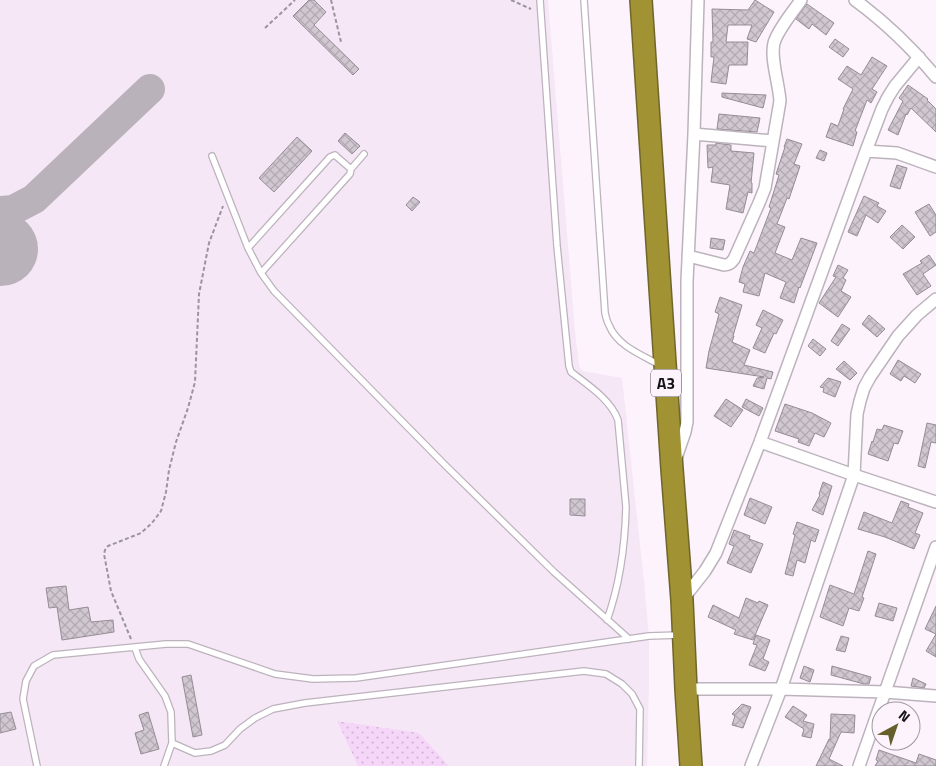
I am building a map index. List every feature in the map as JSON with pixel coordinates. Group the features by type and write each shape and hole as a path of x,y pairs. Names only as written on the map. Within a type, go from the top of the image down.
{"highway":[{"name":"A3","path":"641,0 682,600 691,766"}],"street":[{"path":"672,469 687,422 688,256 698,0"},
{"path":"688,256 724,265 728,265 734,259 765,188 780,101 773,54 774,44 777,35 801,0"},
{"path":"855,0 887,26 936,76"},
{"path":"682,600 705,571 716,553 760,442 866,150 888,97 919,57"},
{"path":"694,134 773,141"},
{"path":"866,150 897,153 936,167"},
{"path":"751,766 781,688 854,475 857,414 864,388 898,336 936,299"},
{"path":"760,442 936,502"},
{"path":"859,766 936,547"},
{"path":"686,689 781,688 936,696"}],"lane":[{"path":"540,0 556,246 569,366 571,372 610,404 618,420 626,521 618,584 607,620"},
{"path":"584,0 605,314 609,326 616,337 625,345 665,367"},
{"path":"261,273 350,174 351,169 364,154"},
{"path":"248,248 330,157 335,155 351,169"},
{"path":"212,156 248,248 261,273 280,298 445,466 554,572 629,639"},
{"path":"36,766 23,699 26,680 34,666 53,655 166,644 188,644 275,674 313,679 356,678 649,636 684,635"},
{"path":"135,648 139,659 165,696 171,712 172,743 164,766"},
{"path":"172,743 195,752 211,751 225,745 240,729 255,718 273,709 305,703 584,671 606,674 622,684 632,694 640,708 639,766"}],"path":[{"path":"265,28 295,0"},
{"path":"330,0 341,42"},
{"path":"511,0 540,12"},
{"path":"135,648 111,591 104,554 108,546 141,533 161,511 176,442 195,382 199,294 209,243 227,194"}],"shaded area":[{"path":"0,0 548,0 579,365 583,371 622,378 649,636 647,766 0,766"},
{"path":"337,721 419,733 449,766 358,766"}],"building":[{"path":"309,0 314,0 326,12 314,25 359,69 353,75 293,16"},
{"path":"755,0 774,12 756,42 747,39 752,25 728,25 726,42 748,42 747,65 729,65 726,84 711,82 714,57 711,57 711,42 713,42 712,9 748,10"},
{"path":"807,4 834,23 826,35 812,24 809,29 796,19"},
{"path":"835,39 849,49 843,57 829,47"},
{"path":"872,57 887,66 872,89 877,92 871,103 867,100 855,131 857,132 853,146 826,137 831,123 838,126 843,109 853,89 838,79 847,66 861,75"},
{"path":"908,85 928,99 936,109 936,132 911,108 906,114 898,135 888,130 903,101 899,98"},
{"path":"722,93 766,95 763,108 722,97"},
{"path":"719,114 760,118 757,132 717,129"},
{"path":"345,133 360,146 352,154 338,141"},
{"path":"297,137 312,151 274,192 259,178"},
{"path":"787,139 802,144 794,164 800,166 789,199 787,198 777,224 785,227 775,253 792,260 801,238 817,243 794,303 780,298 786,282 765,273 759,296 743,292 745,284 739,282 743,267 750,251 754,253 771,208 769,207 779,175 776,174"},
{"path":"716,143 731,145 731,151 754,153 752,193 748,192 743,213 726,209 730,185 711,182 713,167 708,168 707,145 716,145"},
{"path":"820,150 827,153 824,161 816,158"},
{"path":"897,165 907,168 900,189 890,186"},
{"path":"864,196 879,203 877,206 886,211 878,223 866,215 857,236 848,232"},
{"path":"413,197 420,202 412,211 406,205"},
{"path":"929,204 936,215 936,232 930,236 915,212"},
{"path":"902,225 915,237 903,249 890,237"},
{"path":"711,238 725,240 723,250 710,248"},
{"path":"929,255 936,265 923,274 931,286 917,295 903,274 922,263 920,261"},
{"path":"838,265 848,270 843,278 846,280 841,291 851,297 838,317 819,303 836,277 833,276"},
{"path":"720,297 742,305 732,342 750,350 744,365 773,372 771,379 767,378 764,389 753,386 757,378 764,377 706,368 719,314 715,312"},
{"path":"763,310 783,320 776,334 774,333 765,353 753,348 762,328 756,325"},
{"path":"869,315 885,329 877,337 862,324"},
{"path":"842,324 850,329 838,346 831,341"},
{"path":"813,339 826,349 820,356 808,346"},
{"path":"898,360 921,374 915,383 904,376 901,381 890,374"},
{"path":"844,361 857,373 850,380 836,369"},
{"path":"828,378 841,382 835,397 823,392 824,388 820,387"},
{"path":"726,399 743,410 731,427 714,416"},
{"path":"746,399 763,408 759,416 742,407"},
{"path":"785,404 812,413 831,423 824,437 815,433 809,446 798,442 799,439 775,431"},
{"path":"927,423 936,425 936,443 931,442 925,468 918,466"},
{"path":"884,425 903,431 898,444 894,443 888,461 868,454 877,429 882,430"},
{"path":"823,482 832,486 823,515 812,510 820,495"},
{"path":"750,498 772,507 765,524 744,515"},
{"path":"570,499 585,499 585,516 570,515"},
{"path":"901,501 909,504 908,507 923,513 915,533 920,535 914,549 885,537 858,529 864,512 892,523"},
{"path":"797,522 819,530 815,542 811,540 805,563 797,560 793,576 785,574"},
{"path":"734,530 750,536 749,539 763,544 751,573 727,563 734,546 729,544"},
{"path":"868,551 876,554 859,611 849,608 843,626 820,617 830,585 854,594"},
{"path":"66,586 69,610 88,607 91,622 113,620 114,632 62,640 57,607 49,608 46,588"},
{"path":"746,598 768,605 753,640 734,634 736,630 708,617 713,605 739,618"},
{"path":"879,603 897,608 893,621 875,616"},
{"path":"936,606 936,634 925,629"},
{"path":"936,634 936,657 926,651"},
{"path":"756,635 770,640 763,659 769,662 765,671 749,665 757,645 753,644"},
{"path":"841,636 849,638 845,652 836,650"},
{"path":"804,666 814,670 810,682 800,678"},
{"path":"832,666 871,677 869,684 831,675"},
{"path":"191,675 202,735 193,737 182,677"},
{"path":"913,678 926,684 924,688 911,686"},
{"path":"742,704 751,707 743,728 732,725 735,716 732,714"},
{"path":"793,706 807,715 803,721 814,724 811,738 802,736 804,729 785,717"},
{"path":"11,712 16,729 0,733 0,714"},
{"path":"148,712 159,749 141,754 135,733 144,730 139,715"},
{"path":"831,714 855,715 854,733 841,732 829,759 843,766 816,766 830,740"},
{"path":"879,751 916,763 919,754 936,760 936,766 875,766 878,761 876,760"}],"taxiway":[{"path":"0,211 13,210 34,199 150,89"}]}
